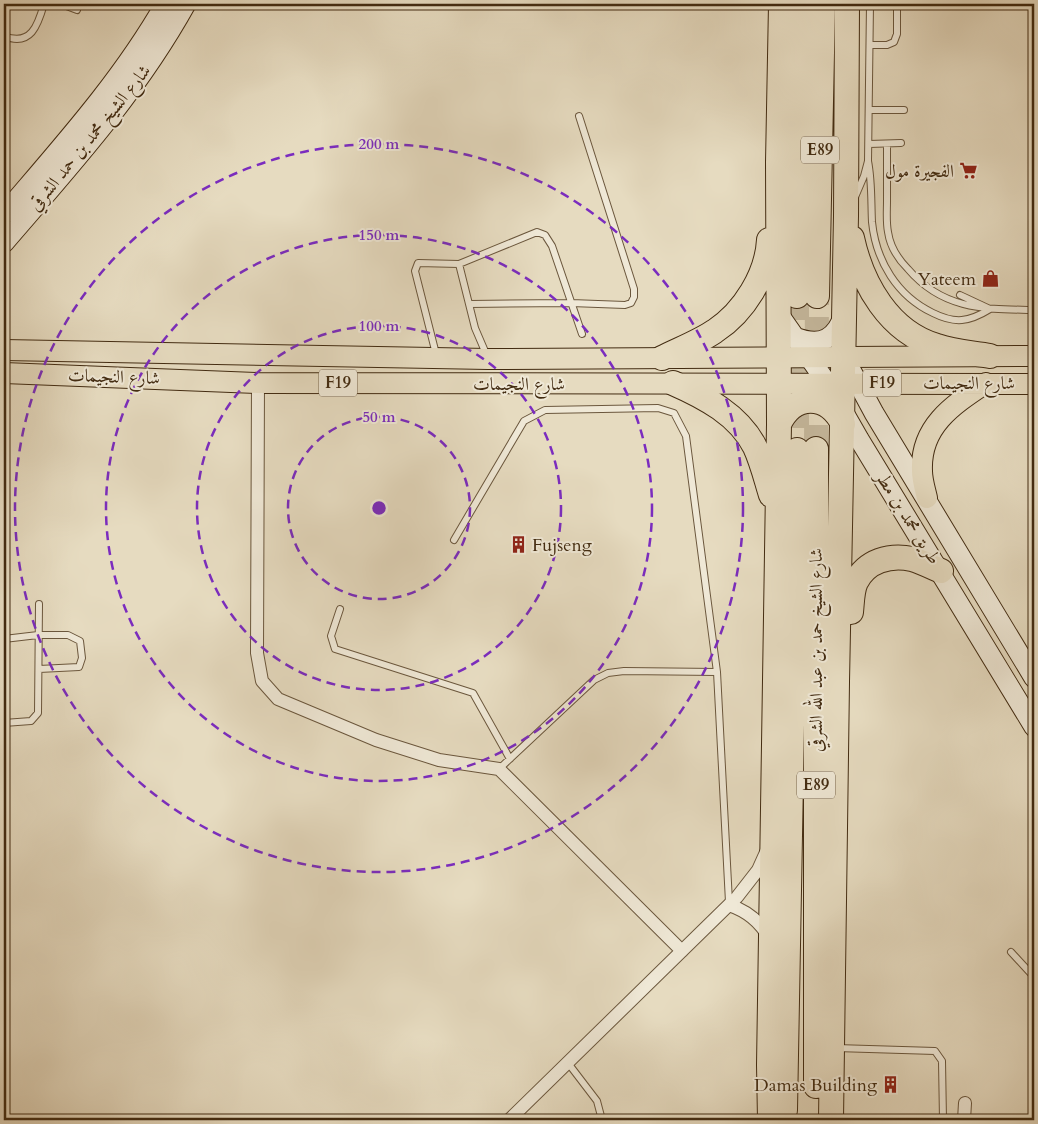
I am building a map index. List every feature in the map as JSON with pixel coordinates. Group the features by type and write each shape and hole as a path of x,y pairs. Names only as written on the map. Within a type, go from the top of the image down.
{"highway":[{"path":"770,1120 770,940 777,517 778,162 781,4"},
{"name":"E89","path":"800,4 807,296 823,4"},
{"path":"831,1120 844,357 847,4"},
{"path":"662,358 715,331 739,309 762,274 768,244 770,192 778,162"},
{"path":"846,216 862,270 884,310 923,341 938,347 990,356"},
{"path":"674,383 706,399 745,431 761,465 777,517"},
{"path":"778,424 783,414 791,407 800,402 811,400 821,402 843,417"},
{"name":"شارع الشيخ حمد بن عبد الله الشرقي","path":"785,1120 807,449 816,1120"},
{"path":"837,682 845,659 855,583 863,571 876,561 892,558 912,560 941,571"}],"main road":[{"path":"4,340 24,351"},
{"name":"شارع النجيمات","path":"4,350 488,359 1034,356"},
{"name":"شارع النجيمات","path":"4,373 258,383 778,382 1034,384"},
{"path":"927,498 922,472 922,457 926,442 933,428 947,411 986,383"}],"street":[{"name":"شارع الشيخ محمد بن حمد الشرقي","path":"4,214 103,97 134,54 165,4"},
{"name":"شارع الشيخ محمد بن حمد الشرقي","path":"4,243 85,149 120,105 158,52 186,4"},
{"path":"796,337 811,342 829,337 838,328 844,310"},
{"name":"طريق محمد بن مطر","path":"778,313 811,357 843,383 874,413 1034,678"},
{"path":"258,383 257,653 262,681 278,699 376,740 439,760 499,769 682,952"},
{"name":"طريق محمد بن مطر","path":"843,417 941,571 1034,727"},
{"path":"509,1120 744,889 758,870 772,836"},
{"path":"729,905 743,911 755,920 770,940"},
{"path":"964,1120 965,1103"}],"lane":[{"path":"4,36 16,39 29,35 38,25 44,4"},
{"path":"61,4 77,10"},
{"path":"870,4 868,161 874,238 885,267 895,283 916,303 942,318 964,321 977,317 990,309"},
{"path":"870,45 887,45 894,42 896,34 896,4"},
{"path":"869,110 904,110"},
{"path":"470,304 571,303 625,305 631,303 634,297 634,289 579,116"},
{"path":"869,144 901,143"},
{"path":"887,144 888,232 896,252 916,278 936,294 955,303 990,309 1034,310"},
{"path":"846,216 862,182 868,161"},
{"path":"437,358 416,266 418,263 460,264 536,232 545,235 552,246 582,334"},
{"path":"460,264 475,328 488,359"},
{"path":"960,295 990,309"},
{"path":"454,540 524,421 545,410 658,408 674,413 686,436 717,672 729,905"},
{"path":"4,723 31,721 38,713 39,604"},
{"path":"340,609 331,636 335,648 473,693 510,759"},
{"path":"4,639 38,635 68,635 80,641 82,658 79,666 39,670"},
{"path":"499,769 594,680 608,673 624,671 717,672"},
{"path":"1011,952 1034,978"},
{"path":"832,1048 935,1051 942,1061 943,1120"},
{"path":"568,1063 597,1101 602,1120"}],"tunnel":[{"path":"797,296 797,450"},
{"path":"816,449 817,296"}],"place":[{"name":"الفجيرة مول","path":"968,171"},
{"name":"Yateem","path":"990,279"},
{"name":"Fujseng","path":"518,545"},
{"name":"Damas Building","path":"891,1085"}]}
